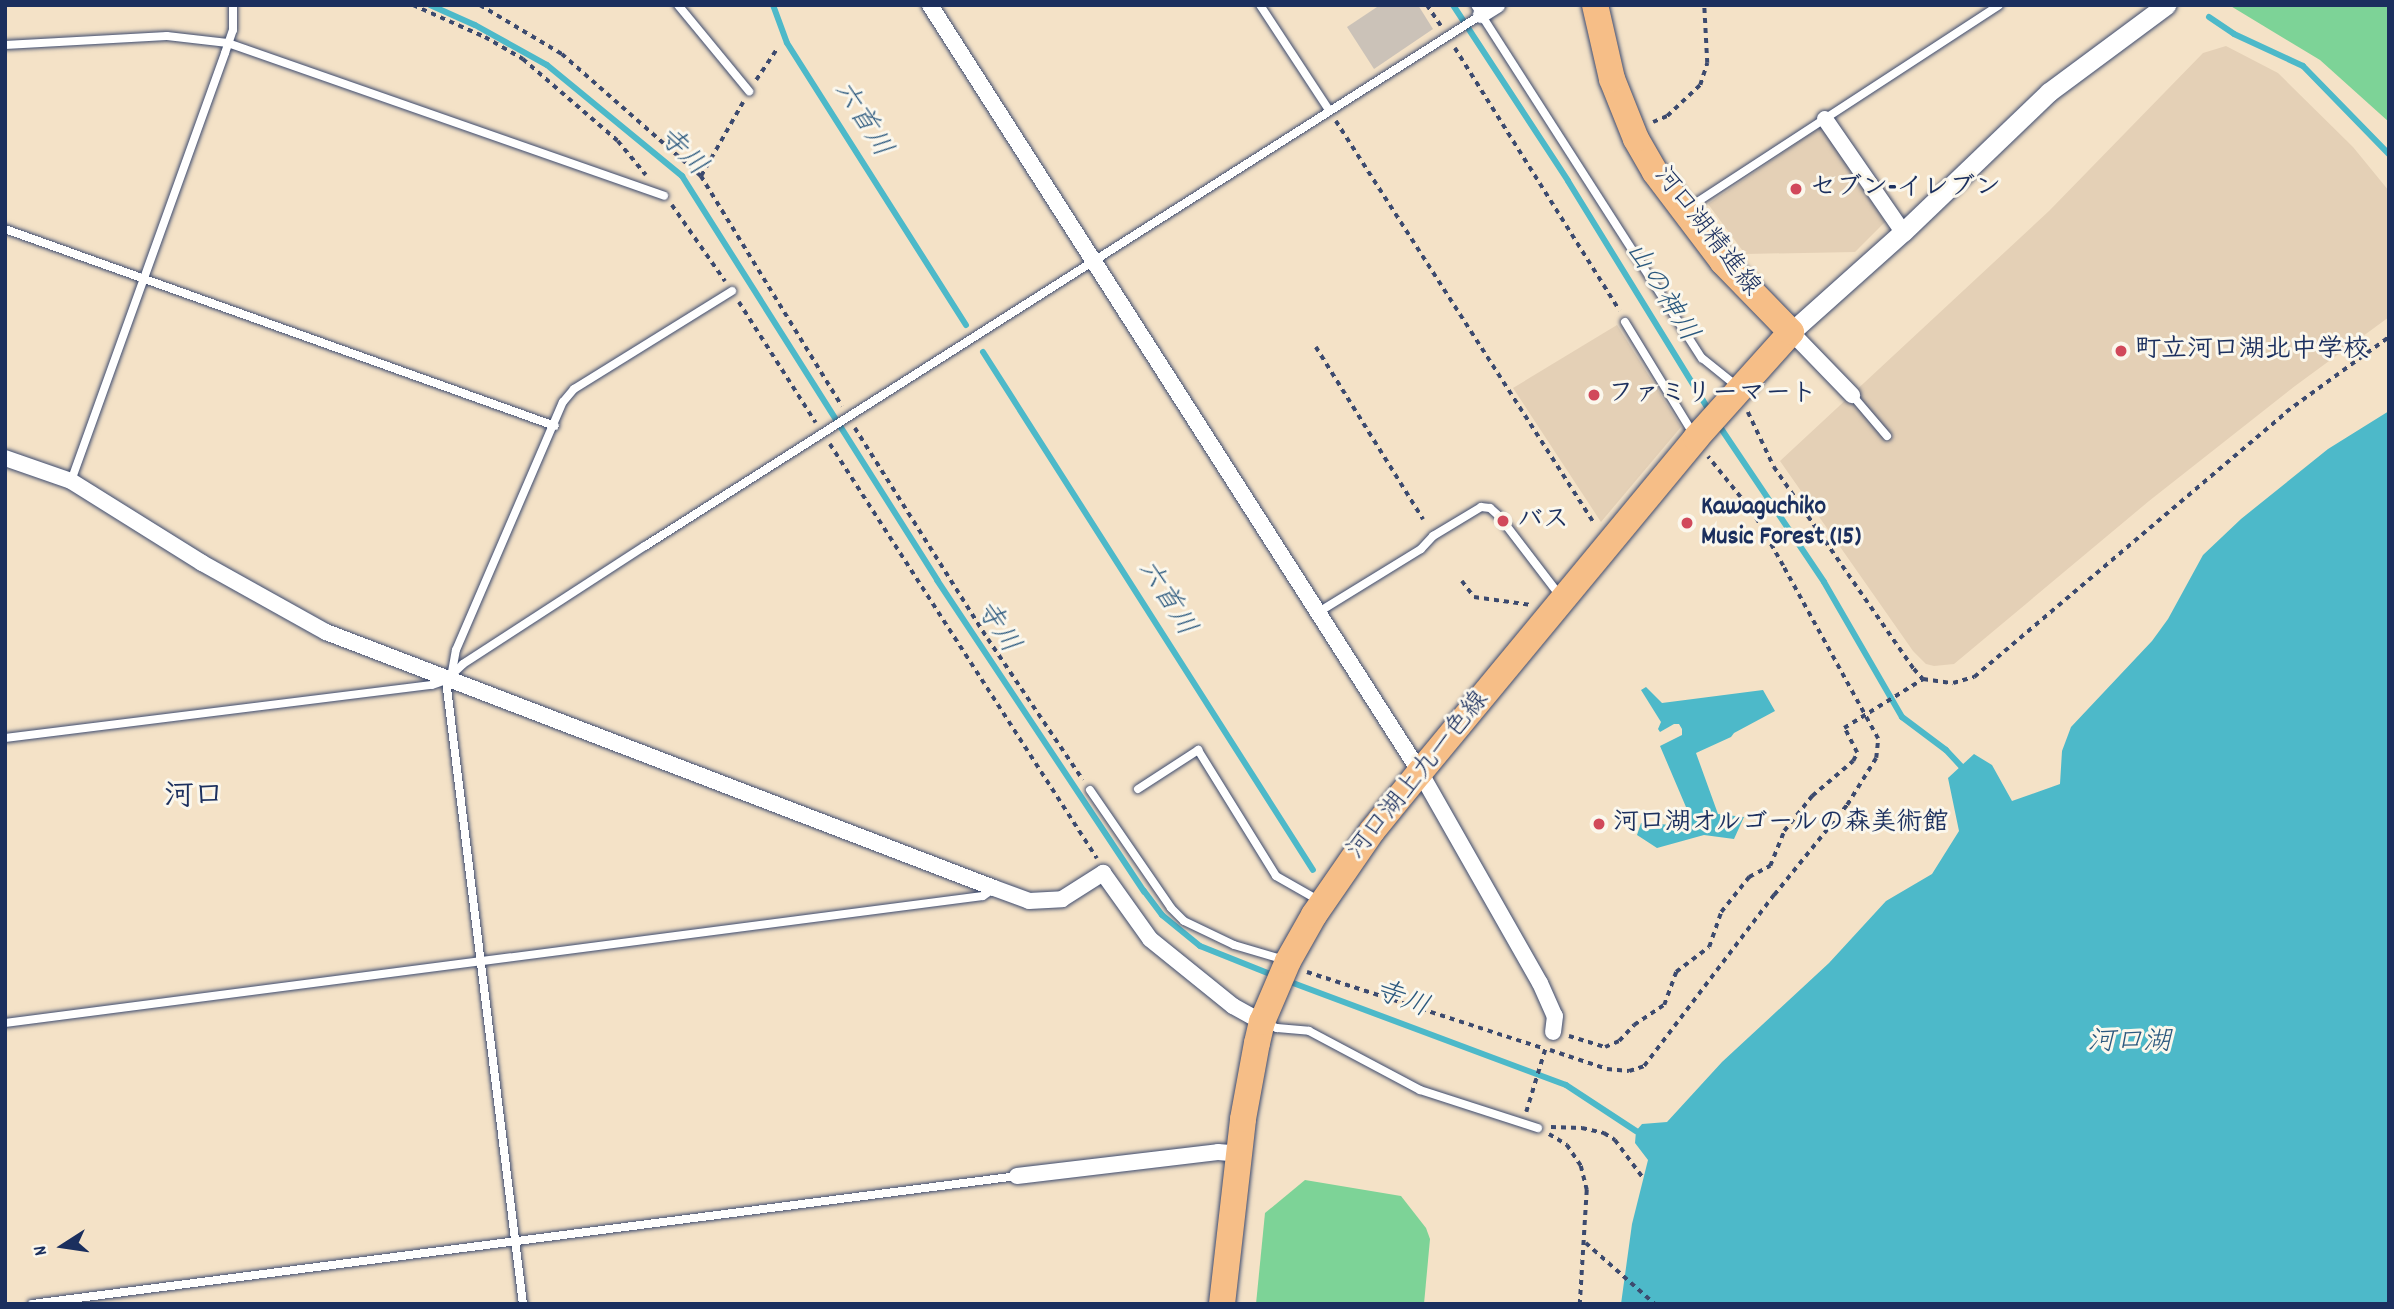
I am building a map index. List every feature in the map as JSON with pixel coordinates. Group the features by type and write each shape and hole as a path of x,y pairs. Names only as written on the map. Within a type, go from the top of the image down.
{"main road":[{"name":"河口湖精進線","path":"1595,5 1612,79 1630,125 1655,172 1723,262 1791,332"},
{"name":"河口湖上九一色線","path":"1222,1304 1239,1154 1266,1014 1322,902 1372,831 1608,543 1738,399 1791,332"}],"street":[{"path":"930,5 1420,772 1540,983 1555,1016 1553,1032"},
{"path":"1477,13 1497,5"},
{"path":"1852,395 1791,332 1903,232 2049,92 2160,7"},
{"path":"1825,119 1903,232"},
{"path":"5,458 71,481 179,549 302,619 994,888 1029,901 1062,899 1103,873 1138,924 1157,946 1233,1006 1266,1014"},
{"path":"1017,1176 1217,1152 1239,1154"}],"lane":[{"path":"71,481 233,30 233,5"},
{"path":"678,5 749,91"},
{"path":"1260,5 1329,110"},
{"path":"1683,212 1999,5"},
{"path":"5,738 432,685 1451,34 1477,13 1702,358 1738,399"},
{"path":"5,45 167,36 228,43 664,196"},
{"path":"5,229 555,426"},
{"path":"523,1304 480,961 449,676 456,650 564,402 574,388 732,291"},
{"path":"1625,322 1701,441"},
{"path":"1852,395 1887,436"},
{"path":"1317,613 1421,549 1433,536 1481,507 1490,508 1499,516 1562,599"},
{"path":"1138,789 1198,750 1276,876 1322,902"},
{"path":"1090,790 1171,908 1184,921 1234,945 1292,966"},
{"path":"5,1023 983,896 994,888"},
{"path":"1266,1014 1277,1028 1309,1031 1420,1090 1535,1127"},
{"path":"32,1304 1017,1176"}],"path":[{"path":"413,5 485,37 523,60 618,141 677,210 826,432 1094,852 1103,873"},
{"path":"480,5 562,54 701,176 847,418 988,639 1090,790"},
{"path":"1427,5 1451,34 1625,322"},
{"path":"1630,125 1650,123 1667,116 1700,85 1707,62 1704,5"},
{"path":"701,176 749,91 777,49"},
{"path":"1329,110 1608,543"},
{"path":"1524,1116 1544,1048 1553,1032 1605,1047 1619,1041 1634,1025 1664,1005 1676,972 1709,947 1721,912 1749,877 1770,866 1784,831 1812,796 1853,761 1857,753 1843,728 1915,681 1923,679 1954,682 1974,677 2277,420 2389,337"},
{"path":"1316,347 1423,519"},
{"path":"1738,399 1773,467 1923,679"},
{"path":"1292,966 1607,1069 1629,1071 1644,1066 1774,895 1847,805 1876,758 1878,739 1753,513 1701,441"},
{"path":"1462,581 1474,597 1518,601 1537,607"},
{"path":"1535,1127 1582,1128 1604,1133 1615,1140 1643,1179"},
{"path":"1535,1127 1567,1145 1581,1166 1587,1190 1580,1304"},
{"path":"1585,1242 1655,1304"}],"shaded area":[{"path":"1380,5 1418,5 1433,29 1374,69 1347,27"},
{"name":"町立河口湖北中学校","path":"2226,46 2278,73 2353,147 2389,191 2389,317 2295,386 2149,501 1954,664 1926,664 1913,651 1780,461 2049,211 2203,53"},
{"path":"1822,126 1885,222 1855,252 1745,254 1708,204"},
{"path":"1617,325 1681,427 1601,522 1513,388"}],"green space":[{"path":"2229,5 2389,5 2389,122 2320,60"},
{"path":"1305,1180 1401,1196 1426,1228 1430,1239 1424,1304 1256,1304 1265,1213"}],"water":[{"name":"河口湖","path":"2389,411 2389,1304 1621,1304 1632,1224 1648,1160 1635,1143 1636,1131 1642,1124 1667,1122 1722,1062 1829,963 1886,901 1932,874 1959,831 1948,778 1974,754 1992,765 2012,801 2060,784 2062,751 2071,727 2152,641 2168,619 2203,555 2241,519 2328,449"},
{"path":"1646,687 1662,703 1763,690 1775,711 1731,737 1696,753 1718,814 1744,817 1734,839 1704,835 1657,848 1637,835 1641,823 1674,825 1686,819 1686,807 1660,746 1682,735 1682,729 1679,724 1674,724 1660,732 1658,729 1661,722 1641,690"}],"waterway":[{"name":"寺川","path":"430,5 475,25 547,65 682,176 937,580 1144,891 1162,915 1200,946 1275,976"},
{"name":"六首川","path":"773,5 787,43 966,325"},
{"name":"山の神川","path":"1453,5 1568,181 1710,412"},
{"path":"2209,17 2234,34 2303,66 2389,154"},
{"name":"六首川","path":"983,352 1313,870"},
{"name":"山の神川","path":"1718,424 1824,582 1902,717 1946,750 1961,766"},
{"name":"寺川","path":"1285,980 1566,1085 1636,1131"}],"place":[{"name":"セブン-イレブン","path":"1796,189"},
{"name":"町立河口湖北中学校","path":"2121,351"},
{"name":"ファミリーマート","path":"1594,395"},
{"name":"バス","path":"1503,521"},
{"name":"Kawaguchiko Music Forest (15)","path":"1687,523"},
{"name":"河口湖オルゴールの森美術館","path":"1599,824"}],"district":[{"name":"河口","path":"194,799"}]}
